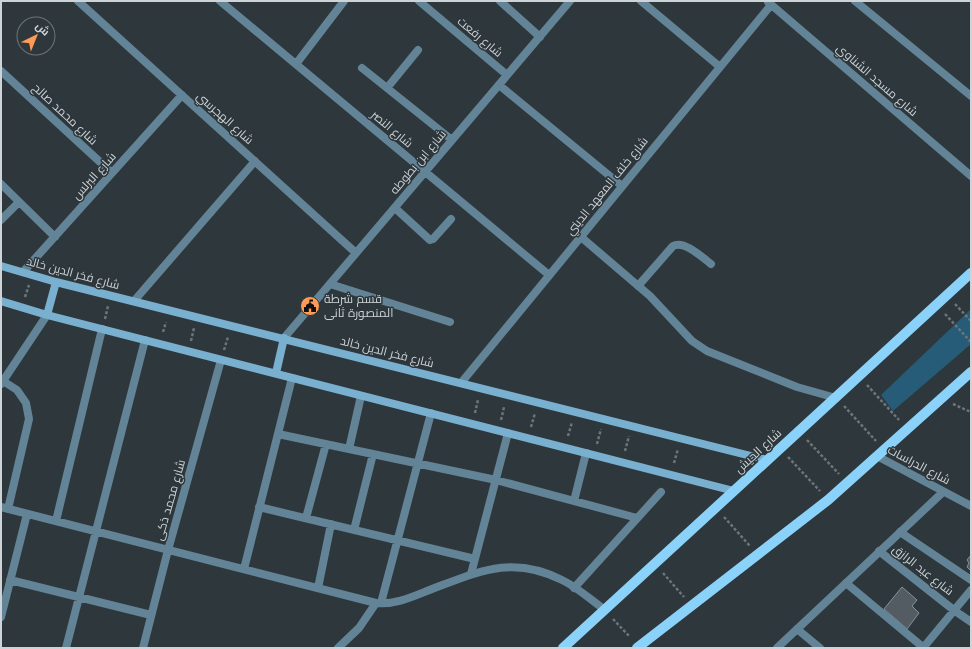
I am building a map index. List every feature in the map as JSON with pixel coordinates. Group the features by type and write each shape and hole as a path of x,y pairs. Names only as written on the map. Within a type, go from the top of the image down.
{"main road":[{"name":"شارع فخر الدين خالد","path":"1,266 56,282 767,460"},
{"name":"شارع الجيش","path":"563,648 971,273"},
{"path":"47,315 56,282"},
{"path":"1,301 47,315 734,491"},
{"path":"276,373 284,338"},
{"path":"638,648 828,500 971,372"}],"street":[{"name":"شارع الهجرسي","path":"78,1 356,253"},
{"name":"شارع النصر","path":"221,1 549,275"},
{"path":"296,64 344,1"},
{"name":"شارع رفعت","path":"419,1 506,75"},
{"path":"500,1 540,36"},
{"name":"شارع ابن بطوطه","path":"284,338 570,1"},
{"path":"641,1 720,67"},
{"path":"855,1 971,96"},
{"name":"شارع خلف المعهد الديني","path":"461,383 720,67 769,3"},
{"name":"شارع مسجد الشناوي","path":"769,3 971,176"},
{"path":"387,88 418,50"},
{"path":"362,68 452,140"},
{"name":"شارع محمد صالح","path":"1,71 112,174"},
{"path":"499,84 622,186"},
{"name":"شارع البرلس","path":"23,272 182,95"},
{"path":"134,301 255,162"},
{"path":"1,184 55,237"},
{"path":"1,220 19,202"},
{"path":"395,208 430,240 433,239 451,219"},
{"path":"581,237 661,306 692,341 707,351 797,387 836,398"},
{"path":"638,286 673,246 676,245 683,245 711,264"},
{"path":"330,284 450,322"},
{"path":"47,315 2,382 17,390 26,403 29,420 5,508 379,603 403,600 471,574 496,568 519,567 542,571 563,580 605,610"},
{"path":"56,521 102,329"},
{"path":"66,648 146,340"},
{"name":"شارع محمد ذكى","path":"143,648 168,550 221,360"},
{"path":"244,569 292,378"},
{"path":"350,449 361,396"},
{"path":"338,648 359,628 379,603 398,540 431,413"},
{"path":"471,574 508,433"},
{"path":"278,434 496,480 637,518"},
{"path":"306,518 326,444"},
{"name":"شارع الدراسات","path":"881,453 943,492 971,506"},
{"path":"354,530 373,454"},
{"path":"574,501 590,454"},
{"path":"574,588 661,492"},
{"path":"776,648 943,492"},
{"path":"259,507 475,559"},
{"path":"1,617 26,514"},
{"path":"318,588 331,524"},
{"path":"900,532 971,580"},
{"name":"شارع عبد الرازق","path":"879,551 954,611 971,622"},
{"path":"10,580 152,615"},
{"path":"846,583 923,648 971,590"},
{"path":"797,629 820,648"}],"path":[{"path":"22,307 32,275"},
{"path":"102,329 110,295"},
{"path":"947,295 971,321"},
{"path":"937,305 971,342"},
{"path":"160,344 169,310"},
{"path":"188,351 198,317"},
{"path":"221,360 231,325"},
{"path":"859,376 908,429"},
{"path":"472,424 482,388"},
{"path":"498,431 507,395"},
{"path":"836,398 881,453"},
{"path":"529,438 538,402"},
{"path":"565,448 574,412"},
{"path":"590,454 603,419"},
{"path":"622,462 631,426"},
{"path":"799,431 848,483"},
{"path":"671,475 681,439"},
{"path":"780,449 828,500"},
{"path":"716,508 758,555"},
{"path":"655,564 692,606"},
{"path":"605,610 638,648"}],"shaded area":[{"path":"971,309 971,344 893,411 881,395"}],"building":[{"path":"971,555 971,571 967,567 969,563 967,560"},
{"path":"902,587 917,600 912,606 919,613 907,629 884,609"}],"place":[{"name":"قسم شرطة المنصورة ثانى","path":"310,306"}]}
